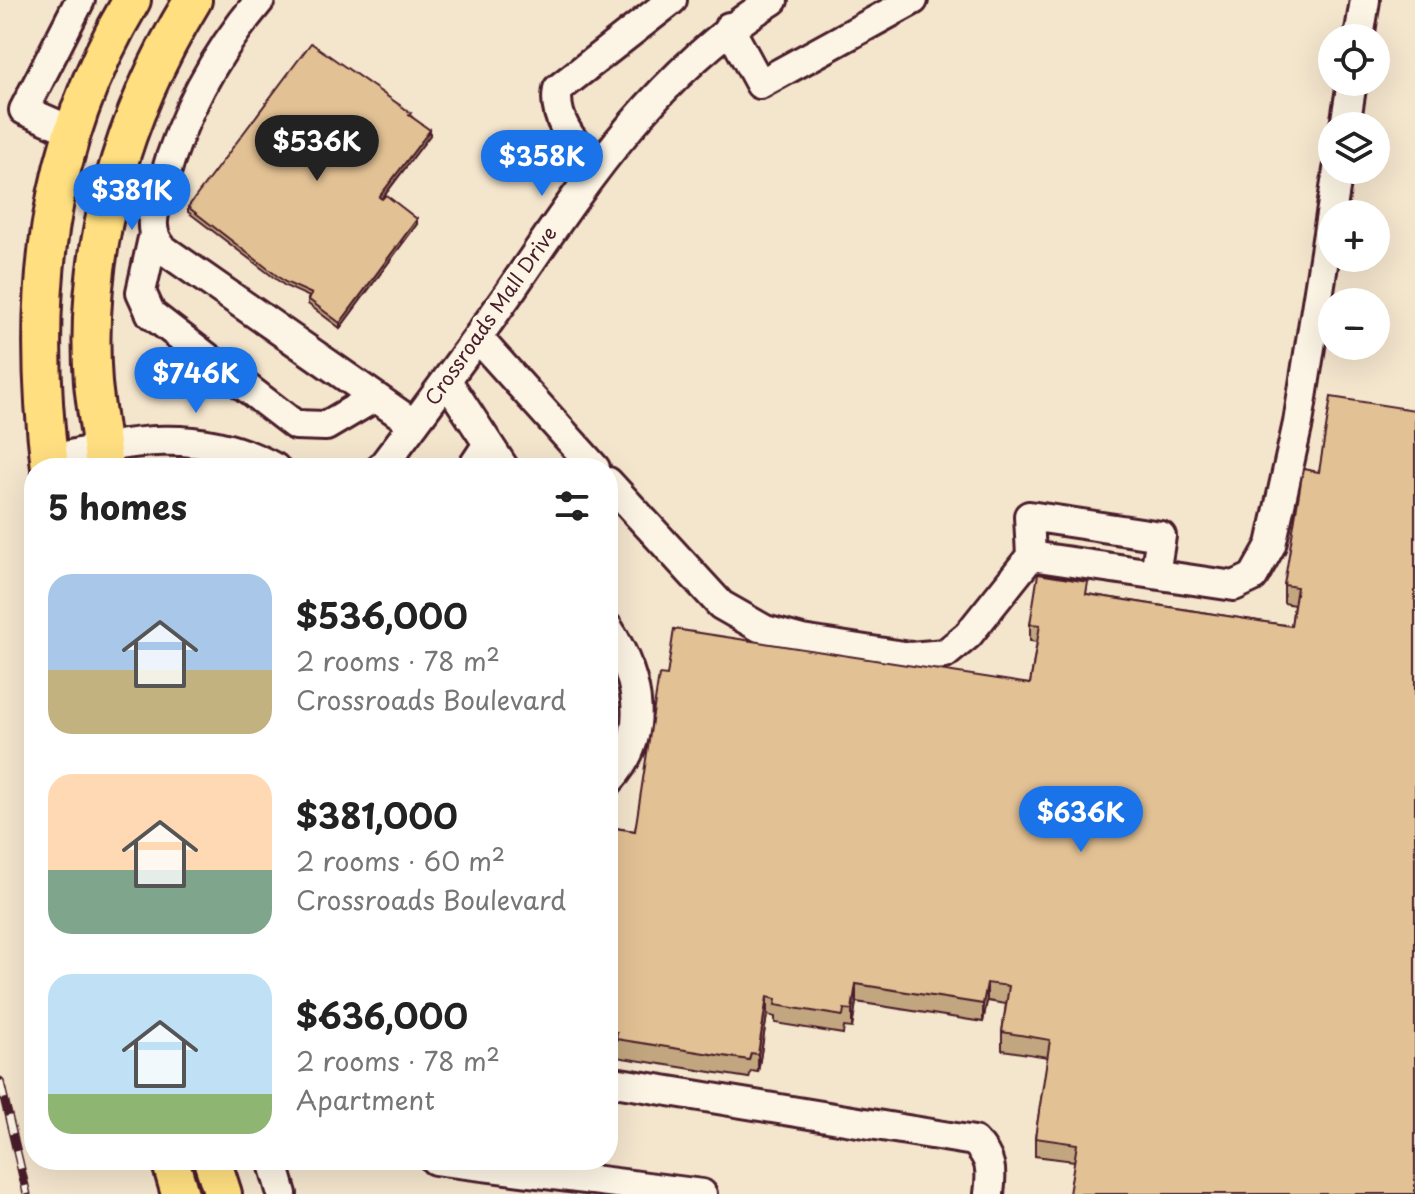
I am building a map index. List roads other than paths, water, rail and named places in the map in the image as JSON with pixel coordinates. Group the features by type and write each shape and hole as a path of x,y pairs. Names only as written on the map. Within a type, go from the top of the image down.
{"main road":[{"path":"48,458 39,354 43,275 53,210 72,131 104,47 132,0"},
{"path":"103,457 93,382 99,242 124,141 159,56 193,0"},
{"path":"173,1170 180,1194"},
{"path":"215,1170 223,1194"}],"street":[{"path":"72,131 24,110 80,0"},
{"path":"260,0 235,30 197,89 174,141 152,220 153,238 141,292 151,314 295,425 326,426 375,397"},
{"path":"595,168 564,126 556,99 558,89 672,0"},
{"name":"Crossroads Mall Drive","path":"388,458 478,338 595,168 686,66 729,27 773,0"},
{"path":"729,27 760,84 913,0"},
{"path":"1361,24 1365,0"},
{"path":"1031,556 1234,586 1253,577 1271,545 1298,423 1336,184"},
{"path":"153,238 163,249 414,424"},
{"path":"478,338 586,458"},
{"path":"447,381 497,458"},
{"path":"103,457 142,441 196,441 244,451 257,458"},
{"path":"479,458 488,444"},
{"path":"618,493 721,605 765,630 802,640 910,657 945,654 968,635 1031,556 1029,516 1161,536 1155,574"},
{"path":"618,644 621,649 621,692 634,741 618,759"},
{"path":"618,1083 974,1141 986,1152 992,1169 989,1194"},
{"path":"503,1170 702,1194"}],"railway":[{"path":"0,1081 27,1194"}]}
